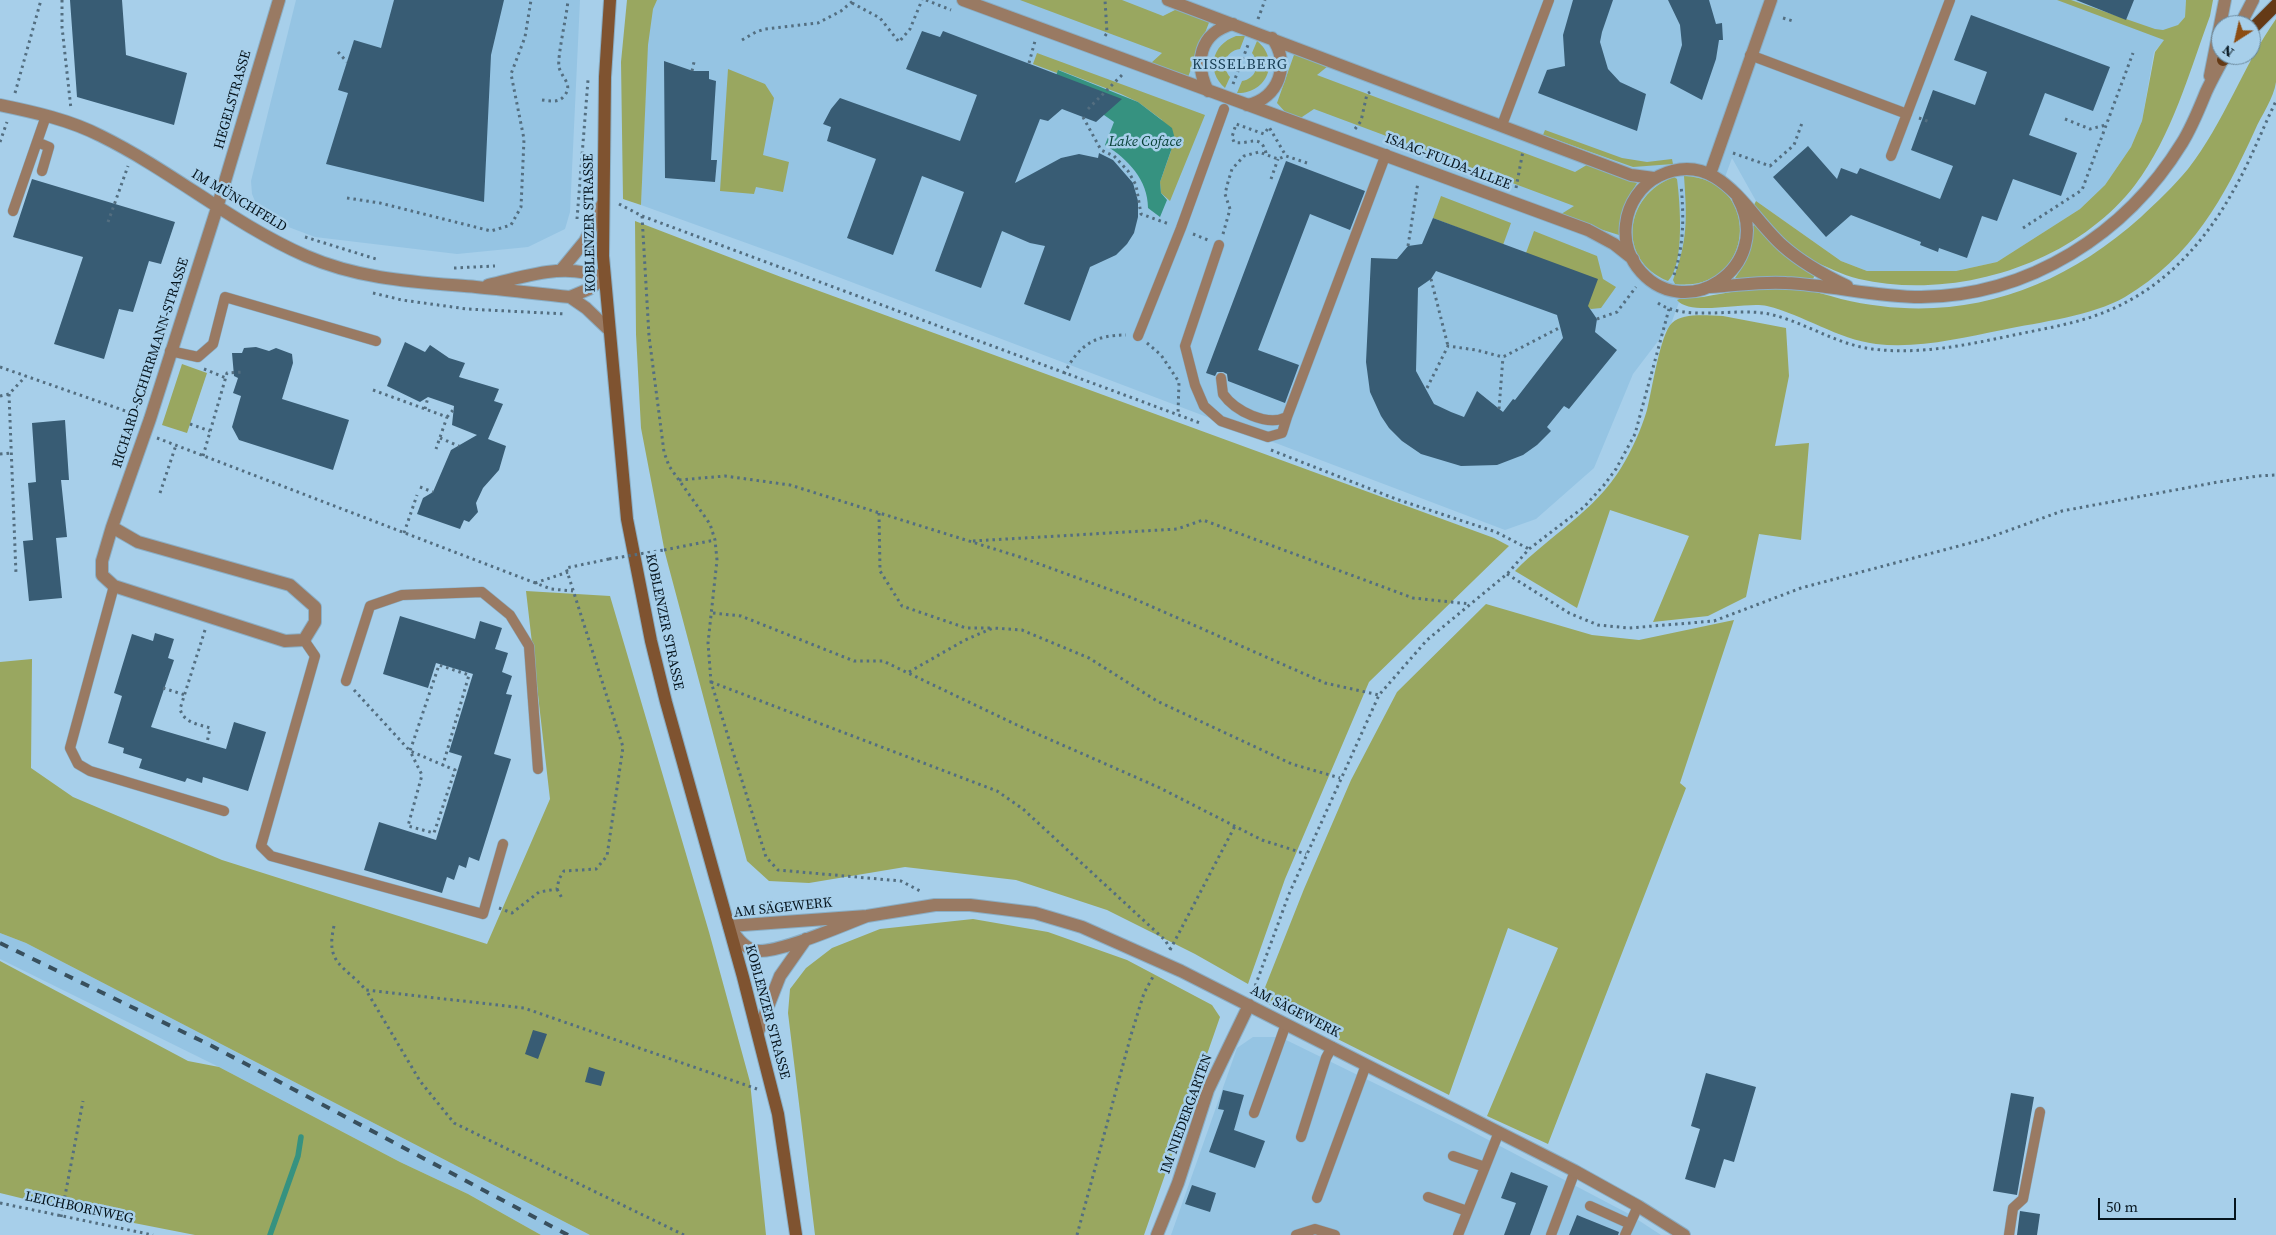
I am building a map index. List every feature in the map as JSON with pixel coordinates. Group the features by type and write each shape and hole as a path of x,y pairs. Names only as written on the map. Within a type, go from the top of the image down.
{"main road":[{"name":"KOBLENZER STRASSE","path":"610,0 606,40 602,205 604,278 627,519 651,641 758,1032 778,1114 796,1235"},
{"path":"2261,20 2276,5"}],"street":[{"name":"HEGELSTRASSE","path":"217,208 278,0"},
{"name":"ISAAC-FULDA-ALLEE","path":"1168,0 1631,175 1654,178 1680,170 1696,170 1710,174 1726,184 1792,255 1815,270 1859,291"},
{"path":"1710,174 1750,55 1771,0"},
{"name":"ISAAC-FULDA-ALLEE","path":"2207,90 2225,0"},
{"path":"2245,15 2253,0"},
{"name":"ISAAC-FULDA-ALLEE","path":"969,1 1588,230 1614,244 1632,259 1651,280 1691,291 1710,287 1785,282 1922,297 1984,290 2025,277 2074,253 2115,223 2156,180 2183,142 2221,65"},
{"path":"1208,91 1200,71 1202,50 1214,33 1233,24"},
{"path":"1247,105 1266,97 1278,81 1282,66 1281,56 1272,38"},
{"name":"IM MÜNCHFELD","path":"0,104 72,123 108,139 217,208 291,249 355,273 407,282 570,297"},
{"name":"ISAAC-FULDA-ALLEE","path":"1632,259 1626,236 1628,212 1637,195 1654,178"},
{"name":"ISAAC-FULDA-ALLEE","path":"1710,287 1730,273 1746,246 1747,222 1738,198"},
{"path":"562,269 585,241 602,205"},
{"name":"RICHARD-SCHIRRMANN-STRASSE","path":"114,586 102,575 102,561 150,419 170,351 217,208"},
{"name":"IM MÜNCHFELD","path":"476,287 562,269 586,271 604,278"},
{"path":"570,297 589,289 604,278"},
{"path":"570,297 586,308 608,329"},
{"path":"112,527 138,542 290,585 315,606 315,622 304,640 285,641 114,586"},
{"name":"AM SÄGEWERK","path":"729,926 867,916 935,905 970,905 1035,913 1082,927 1182,971 1499,1132 1638,1206 1684,1235"},
{"name":"AM SÄGEWERK","path":"729,926 743,944 760,952 867,916"},
{"path":"758,1032 780,976 806,938"},
{"name":"IM NIEDERGARTEN","path":"1157,1235 1178,1183 1208,1090 1249,1005"}],"lane":[{"path":"1502,125 1549,0"},
{"path":"1891,156 1950,0"},
{"path":"1750,55 1907,114"},
{"path":"1138,336 1224,109"},
{"path":"13,211 46,116"},
{"path":"37,142 48,147 42,171"},
{"path":"1219,245 1184,350 1199,399 1208,411 1221,421 1268,437 1282,434 1386,154"},
{"path":"170,351 198,357 213,344 225,296 376,341"},
{"path":"1221,378 1223,394 1242,411 1268,419 1276,420 1287,417"},
{"path":"114,586 70,748 78,764 90,771 224,811"},
{"path":"346,682 370,606 402,595 482,592 510,615 529,646 538,769"},
{"path":"304,640 315,656 261,846 271,856 483,914 503,844"},
{"path":"1254,1113 1286,1024"},
{"path":"1301,1137 1326,1058 1332,1047"},
{"path":"1317,1198 1366,1065"},
{"path":"2008,1235 2013,1208 2023,1200 2040,1112"},
{"path":"1458,1235 1499,1132"},
{"path":"1453,1156 1485,1167"},
{"path":"1551,1235 1575,1171"},
{"path":"1428,1197 1467,1211"},
{"path":"1590,1206 1630,1224"},
{"path":"1625,1235 1638,1206"},
{"path":"1296,1235 1315,1228 1335,1235"}],"path":[{"path":"16,101 14,94 41,0"},
{"path":"62,0 62,27 71,111"},
{"path":"347,198 380,203 491,231 511,224 520,207 524,139 511,74 525,37 532,0"},
{"path":"542,100 555,102 564,97 568,90 567,80 558,65 568,0"},
{"path":"742,40 756,32 818,23 853,1 880,18 899,42 910,29 922,0"},
{"path":"1099,42 1107,33 1106,0"},
{"path":"1257,22 1265,0"},
{"path":"1783,18 1794,22"},
{"path":"1231,90 1250,40"},
{"path":"1029,63 1035,41"},
{"path":"338,52 347,62"},
{"path":"2023,228 2082,190 2133,53"},
{"path":"692,71 694,62"},
{"path":"576,224 589,71"},
{"path":"1088,108 1123,74"},
{"path":"1350,136 1361,121 1367,94 1374,89"},
{"path":"1669,310 1747,311 1769,314 1844,343 1897,351 1924,351 2051,327 2111,310 2140,296 2163,278 2200,241 2233,192 2276,101"},
{"path":"1084,117 1101,150 1114,156 1128,171 1136,185 1141,214 1219,245 1230,209 1225,194 1232,169 1244,156 1259,152 1278,158 1286,156 1308,162"},
{"path":"0,142 6,123 12,118"},
{"path":"2065,119 2090,129 2107,124"},
{"path":"1733,153 1770,166 1794,145 1802,123"},
{"path":"1266,153 1262,144 1256,140 1234,142 1232,137 1236,124 1264,134 1269,127 1286,156"},
{"path":"1513,190 1518,186 1522,151 1529,147"},
{"path":"1271,179 1278,158"},
{"path":"108,222 128,166"},
{"path":"1249,1005 1289,894 1379,695 1428,640 1507,574 1529,549 1584,506 1616,469 1635,434 1669,310 1671,286 1683,234 1680,177"},
{"path":"1408,246 1418,182"},
{"path":"618,204 642,216 1205,425"},
{"path":"642,216 649,336 664,452 669,466 710,524 715,540 717,560 713,613 708,644 711,682 766,856 778,870 901,880 919,890 935,905"},
{"path":"301,235 379,260"},
{"path":"450,268 502,266"},
{"path":"1427,388 1448,346 1431,279"},
{"path":"1597,319 1617,312 1636,287"},
{"path":"1448,346 1503,356 1559,328"},
{"path":"1064,374 1072,359 1087,344 1106,335 1138,336 1162,354 1179,382 1178,414"},
{"path":"1499,409 1503,356"},
{"path":"198,357 205,371 226,378"},
{"path":"0,367 150,419"},
{"path":"203,456 227,373 243,372"},
{"path":"0,396 9,394 26,376"},
{"path":"373,390 447,417"},
{"path":"9,394 16,574"},
{"path":"425,409 428,397"},
{"path":"436,449 447,417 454,409"},
{"path":"190,424 210,432"},
{"path":"145,434 551,589 573,591"},
{"path":"440,438 459,446"},
{"path":"160,493 176,445"},
{"path":"1269,450 1396,499 1496,532 1529,549"},
{"path":"0,454 11,453"},
{"path":"1507,574 1569,614 1598,625 1630,628 1714,621 1801,588 1985,538 2062,511 2218,482 2276,475"},
{"path":"678,480 725,476 790,485 970,541 1130,597 1325,684 1379,695"},
{"path":"420,487 433,492"},
{"path":"404,533 417,495"},
{"path":"879,513 880,571 902,606 966,628 1022,630 1089,658 1157,701 1292,764 1340,778"},
{"path":"970,541 1178,529 1203,520 1413,598 1471,604"},
{"path":"563,900 557,889 559,879 564,870 596,869 607,856 623,747 566,568 715,540"},
{"path":"535,583 568,572"},
{"path":"713,613 741,616 854,661 883,661 1017,725 1158,787 1262,840 1306,854"},
{"path":"207,744 210,728 190,722 182,716 180,710 209,616"},
{"path":"908,672 965,640 993,628"},
{"path":"410,751 439,666 469,675 443,765"},
{"path":"346,682 410,751 422,775 408,826 434,833 455,770 410,751"},
{"path":"711,682 997,791 1023,809 1165,940 1182,971"},
{"path":"163,688 185,694"},
{"path":"1170,950 1235,826"},
{"path":"500,908 512,913 539,892 557,889"},
{"path":"334,926 331,939 331,953 343,969 366,990 420,1081 454,1124 684,1235"},
{"path":"1077,1235 1131,1036 1144,993 1155,972"},
{"path":"366,990 524,1008 759,1090"},
{"path":"60,1217 83,1101"},
{"name":"LEICHBORNWEG","path":"0,1203 153,1235"}],"shaded area":[{"path":"296,0 580,0 570,212 565,229 528,247 457,254 315,237 283,225 268,216 257,206 252,194 251,181"},
{"path":"627,0 657,0 653,9 648,45 641,205 623,199 621,62"},
{"name":"KISSELBERG","path":"649,0 2186,0 2185,17 2154,52 2142,121 2131,147 2105,185 2080,209 1997,262 1956,271 1867,271 1841,261 1756,201 1732,158 1671,324 1633,374 1594,468 1536,519 1505,530 788,258 641,205"},
{"path":"1020,0 1122,0 1163,16 1177,9 1210,20 1188,77 1150,64 1162,53"},
{"path":"2057,0 2071,0 2155,29 2163,30 2178,25 2185,17 2186,0 2213,0 2210,16 2187,82 2169,125 2148,166 2135,185 2110,213 2080,236 2046,255 2010,270 1973,280 1934,285 1896,285 1859,279 1811,260 1788,243 1754,205 1756,201 1841,261 1867,271 1956,271 1997,262 2080,209 2105,185 2131,147 2142,121 2155,52 2164,40"},
{"path":"2276,19 2275,88 2218,202 2204,224 2169,264 2149,281 2112,304 2065,318 1955,339 1924,344 1892,345 1876,344 1848,337 1767,306 1706,308 1684,305 1677,300 1752,289 1788,288 1883,306 1923,308 1963,305 2001,297 2038,284 2074,266 2108,244 2141,217 2183,175 2212,133 2248,65 2261,65 2261,42"},
{"path":"1236,36 1245,36 1240,49 1231,53 1226,60 1227,73 1230,77 1225,88 1215,74 1214,59 1221,46"},
{"path":"1257,41 1268,57 1267,75 1256,88 1247,92 1237,93 1242,81 1251,77 1256,70 1255,57 1252,53"},
{"path":"1295,52 1328,66 1317,75 1575,172 1590,163 1637,183 1625,204 1619,235 1558,216 1574,206 1314,109 1299,119 1287,114 1277,103"},
{"path":"1037,53 1205,115 1170,201 1161,193 1160,182 1171,151 1162,120 1138,102 1121,94 1059,70 1057,73 1033,64"},
{"path":"728,69 765,84 774,98 763,155 789,162 783,192 756,187 754,194 720,191"},
{"path":"1545,130 1622,158 1647,162 1672,159 1673,164 1633,167 1543,135"},
{"path":"1684,176 1710,182 1728,196 1738,214 1740,235 1734,255 1722,272 1702,282 1675,284 1673,280 1684,241 1685,229"},
{"path":"1674,177 1677,179 1680,232 1677,261 1668,281 1651,271 1640,258 1634,244 1633,228 1636,212 1645,198 1657,186"},
{"path":"1441,196 1511,223 1503,245 1433,218"},
{"path":"635,221 781,277 1494,538 1509,546 1369,682 1285,879 1248,984 1195,954 1107,910 1016,880 905,867 809,883 769,881 747,861 665,553 641,428 636,334"},
{"path":"1756,224 1815,275 1813,279 1735,278 1749,253 1753,226"},
{"path":"1534,231 1597,256 1603,279 1616,287 1601,308 1591,309 1587,307 1526,253"},
{"path":"1689,316 1723,316 1786,328 1789,376 1775,446 1809,443 1801,540 1759,534 1746,597 1708,616 1653,622 1689,536 1610,510 1577,608 1515,571 1585,510 1621,468 1636,440 1645,417 1660,350 1672,323"},
{"path":"182,364 207,373 187,433 162,425"},
{"path":"526,591 610,596 709,932 750,1082 766,1235 590,1235 26,943 0,933 0,662 32,659 31,768 73,797 222,860 487,944 550,799"},
{"path":"1486,604 1592,635 1639,640 1734,620 1680,783 1686,788 1548,1144 1487,1116 1558,948 1508,928 1449,1095 1260,1000 1304,889 1351,780 1397,692"},
{"path":"973,919 1048,932 1127,960 1212,1005 1220,1017 1144,1235 815,1235 788,1013 790,989 806,968 832,948 880,929"},
{"path":"0,933 26,943 590,1235 541,1235 468,1194 400,1162 219,1067 0,959"},
{"path":"0,961 188,1061 219,1067 400,1162 468,1194 541,1235 195,1235 78,1212 0,1193"},
{"path":"1253,1037 1280,1037 1460,1125 1629,1214 1661,1235 1171,1235 1237,1048"}],"water":[{"name":"Lake Coface","path":"1058,70 1138,102 1172,128 1175,139 1160,182 1161,193 1167,200 1160,217 1148,208 1145,188 1135,171 1105,145 1114,122 1104,115 1050,93"}],"building":[{"path":"70,0 122,0 126,55 187,73 174,125 77,97"},
{"path":"394,0 504,0 491,55 484,202 326,164 348,93 338,90 354,40 381,48"},
{"path":"1573,0 1613,0 1600,42 1608,69 1620,82 1646,94 1637,131 1538,93 1547,70 1565,66 1563,35"},
{"path":"1668,0 1709,0 1716,24 1722,23 1723,40 1719,40 1716,59 1702,100 1670,83 1682,45 1680,25"},
{"path":"2076,0 2134,0 2126,20"},
{"path":"1971,15 2110,67 2093,111 2045,93 2029,135 2077,153 2061,196 2013,179 1997,221 1982,216 1967,258 1939,248 1938,252 1920,245 1921,242 1851,215 1826,237 1773,177 1808,146 1837,179 1841,168 1857,174 1860,168 1940,199 1953,166 1911,150 1933,90 1975,105 1987,72 1954,60"},
{"path":"922,31 940,37 943,31 1122,99 1096,122 1062,109 1048,121 1040,119 1015,183 1061,158 1079,154 1098,158 1099,153 1113,160 1133,183 1138,201 1138,217 1134,233 1127,244 1116,255 1090,267 1070,321 1024,304 1045,246 1030,243 1002,231 981,288 935,271 964,192 922,176 893,255 847,238 876,159 827,141 831,127 823,124 831,109 840,98 960,141 977,95 906,69"},
{"path":"664,61 693,71 709,71 709,79 716,81 711,160 717,160 715,182 665,178"},
{"path":"1286,161 1365,191 1350,230 1310,214 1258,350 1299,365 1285,403 1228,381 1227,374 1223,372 1217,372 1215,376 1206,373"},
{"path":"32,179 175,222 161,264 149,261 133,312 119,309 104,359 54,344 83,257 13,237"},
{"path":"1433,218 1598,279 1588,306 1597,319 1595,332 1617,350 1569,409 1564,406 1547,427 1551,431 1537,445 1523,455 1497,465 1461,466 1421,454 1402,441 1389,428 1381,416 1370,392 1366,362 1371,258 1397,259 1408,246 1422,244","holes":["1436,271 1557,315 1563,338 1515,400 1513,399 1503,412 1477,391 1464,417 1434,404 1416,371 1418,288 1431,279"]},
{"path":"405,342 425,352 430,345 449,358 465,363 459,377 499,389 494,401 503,404 488,439 506,446 499,470 483,488 476,503 478,512 469,522 464,520 460,529 417,514 423,498 433,492 451,450 477,435 452,425 454,406 428,397 420,402 387,386"},
{"path":"256,347 269,351 276,348 292,354 293,363 282,399 349,420 333,470 239,440 232,427 241,396 233,393 238,378 234,376 232,353 242,353 244,348"},
{"path":"65,420 69,480 61,480 67,537 56,538 62,598 29,601 23,541 33,540 28,483 36,482 32,423"},
{"path":"400,616 475,639 480,621 502,628 495,649 508,653 502,672 512,676 506,694 512,695 494,754 511,759 479,861 469,857 466,868 459,865 454,880 447,877 442,893 364,870 379,822 436,840 462,756 449,752 473,674 436,663 428,688 383,674"},
{"path":"155,633 174,639 168,658 174,660 151,727 226,749 234,722 266,732 248,791 203,777 202,783 187,778 185,782 139,768 142,759 123,753 124,748 108,743 122,696 114,693 132,634 153,641"},
{"path":"533,1030 547,1034 538,1059 525,1054"},
{"path":"589,1067 605,1072 601,1086 585,1082"},
{"path":"1706,1073 1756,1087 1734,1162 1724,1159 1715,1188 1685,1179 1700,1129 1691,1126"},
{"path":"1223,1090 1244,1095 1234,1130 1265,1141 1255,1168 1209,1152 1224,1110 1218,1109"},
{"path":"2011,1093 2034,1097 2017,1195 1993,1191"},
{"path":"1511,1172 1548,1186 1530,1235 1504,1235 1516,1203 1501,1198"},
{"path":"1192,1185 1216,1193 1210,1212 1185,1204"},
{"path":"2020,1211 2040,1214 2037,1235 2017,1235"},
{"path":"1577,1215 1619,1232 1618,1235 1569,1235"}],"waterway":[{"path":"270,1235 298,1156 301,1137"}],"railway":[{"path":"0,943 212,1046 568,1235"}],"district":[{"name":"KISSELBERG","path":"1240,65"}]}
